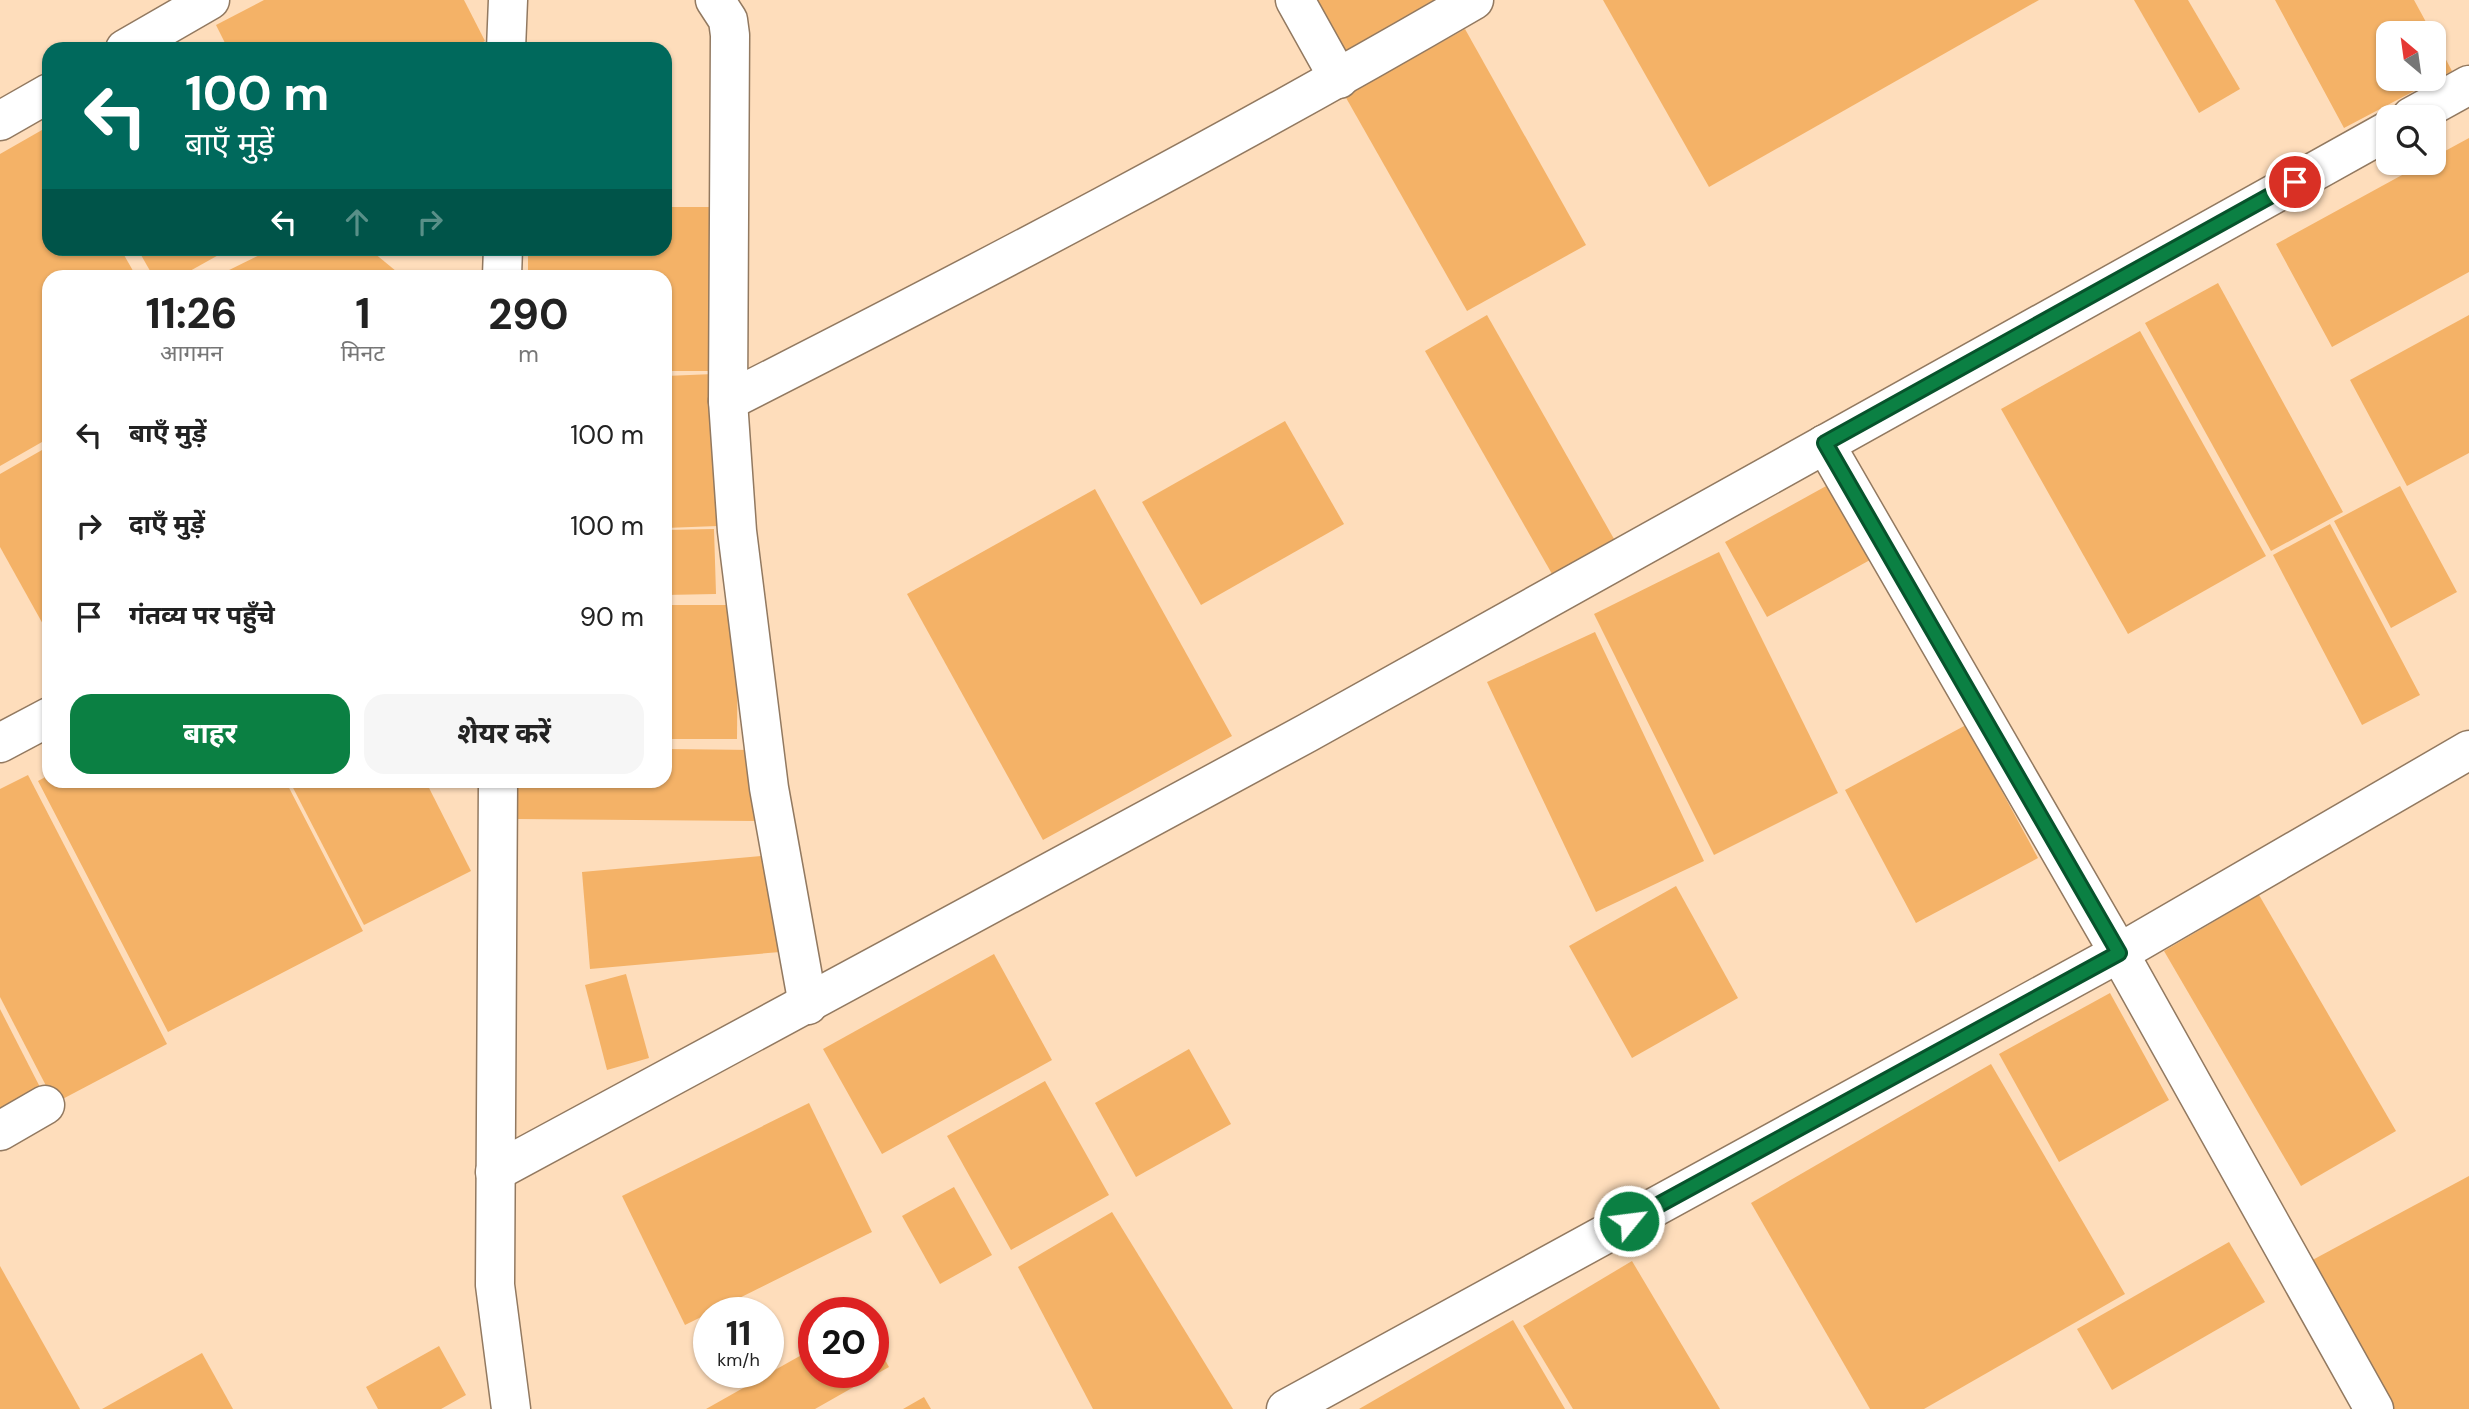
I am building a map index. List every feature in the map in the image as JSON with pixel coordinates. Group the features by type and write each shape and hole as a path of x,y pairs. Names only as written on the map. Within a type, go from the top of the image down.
{"street":[{"path":"137,42 210,0"},
{"path":"506,42 508,0"},
{"path":"715,0 728,20 730,35 728,401 737,531 769,788 808,1005"},
{"path":"1295,0 1339,79"},
{"path":"728,401 980,273 1339,79 1474,0"},
{"path":"2433,105 2469,85"},
{"path":"0,121 42,97"},
{"path":"495,1172 808,1005 1319,726 2376,137"},
{"path":"1825,443 2119,953 2374,1409"},
{"path":"0,743 42,721"},
{"path":"1286,1409 2119,953 2469,750"},
{"path":"498,788 495,1285 510,1409"},
{"path":"0,1130 45,1105"}],"shaded area":[{"path":"0,0 2469,0 2469,1409 0,1409"}],"building":[{"path":"264,0 464,0 485,41 224,42 216,25"},
{"path":"1304,0 1463,0 1344,69"},
{"path":"1603,0 2039,0 1709,187"},
{"path":"2134,0 2188,0 2240,89 2199,113"},
{"path":"2275,0 2414,0 2425,21 2376,21 2376,91 2414,91 2388,105 2376,105 2376,111 2344,128"},
{"path":"1465,29 1586,245 1467,311 1345,96"},
{"path":"2446,60 2452,71 2446,74"},
{"path":"42,130 42,256 125,256 133,270 42,270 42,442 0,466 0,154"},
{"path":"2469,138 2469,272 2332,347 2276,244 2402,175 2446,175 2446,150"},
{"path":"672,207 716,207 715,371 672,371 672,270 528,270 528,256 672,256"},
{"path":"142,256 217,256 192,270 150,270"},
{"path":"258,256 378,256 395,270 229,270"},
{"path":"2218,283 2343,512 2271,551 2145,323"},
{"path":"1487,315 1622,553 1560,588 1425,351"},
{"path":"2469,315 2469,453 2407,486 2350,380"},
{"path":"2140,331 2266,556 2128,634 2001,409"},
{"path":"714,374 718,526 672,528 672,376"},
{"path":"1285,421 1344,524 1201,605 1142,502"},
{"path":"42,450 42,622 0,547 0,474"},
{"path":"1837,480 1879,555 1767,617 1725,542"},
{"path":"2400,486 2457,592 2391,628 2334,521"},
{"path":"1095,489 1232,736 1043,840 907,594"},
{"path":"2330,524 2420,695 2362,725 2273,555"},
{"path":"714,529 716,594 672,595 672,530"},
{"path":"1719,552 1838,793 1714,855 1594,614"},
{"path":"672,605 738,605 737,739 672,739"},
{"path":"1595,632 1704,861 1596,912 1487,682"},
{"path":"1966,725 2038,858 1916,923 1845,790"},
{"path":"672,749 755,750 754,821 517,819 517,788 672,788"},
{"path":"28,775 167,1044 55,1103 0,997 0,789"},
{"path":"42,779 42,788 289,788 363,931 168,1032 38,781"},
{"path":"293,788 429,788 471,871 364,925"},
{"path":"772,855 780,952 590,969 582,872"},
{"path":"1676,886 1738,998 1632,1058 1569,946"},
{"path":"2259,895 2396,1131 2301,1186 2164,951"},
{"path":"994,954 1052,1060 882,1154 823,1049"},
{"path":"626,974 649,1058 607,1070 585,985"},
{"path":"2110,993 2169,1100 2059,1162 1999,1054"},
{"path":"0,1009 44,1095 0,1118"},
{"path":"1189,1049 1231,1124 1136,1177 1095,1103"},
{"path":"1991,1064 2125,1294 1924,1409 1870,1409 1751,1203"},
{"path":"1045,1081 1109,1195 1011,1250 947,1136"},
{"path":"809,1103 872,1232 741,1297 693,1297 693,1321 685,1325 622,1196"},
{"path":"2469,1176 2469,1409 2383,1409 2305,1264"},
{"path":"954,1187 992,1255 940,1284 902,1216"},
{"path":"1112,1212 1233,1409 1093,1409 1018,1267"},
{"path":"2229,1242 2265,1302 2112,1390 2077,1329"},
{"path":"1632,1261 1720,1409 1573,1409 1523,1326"},
{"path":"0,1266 80,1409 0,1409"},
{"path":"1513,1320 1565,1409 1359,1409"},
{"path":"439,1346 466,1395 441,1409 378,1409 366,1387"},
{"path":"202,1353 233,1409 102,1409"},
{"path":"798,1357 798,1388 852,1388 815,1409 706,1409 743,1388 784,1388 784,1365"},
{"path":"924,1397 931,1409 903,1409"}],"route":[{"path":"1629,1221 2119,953 1825,443 2295,182"}]}
